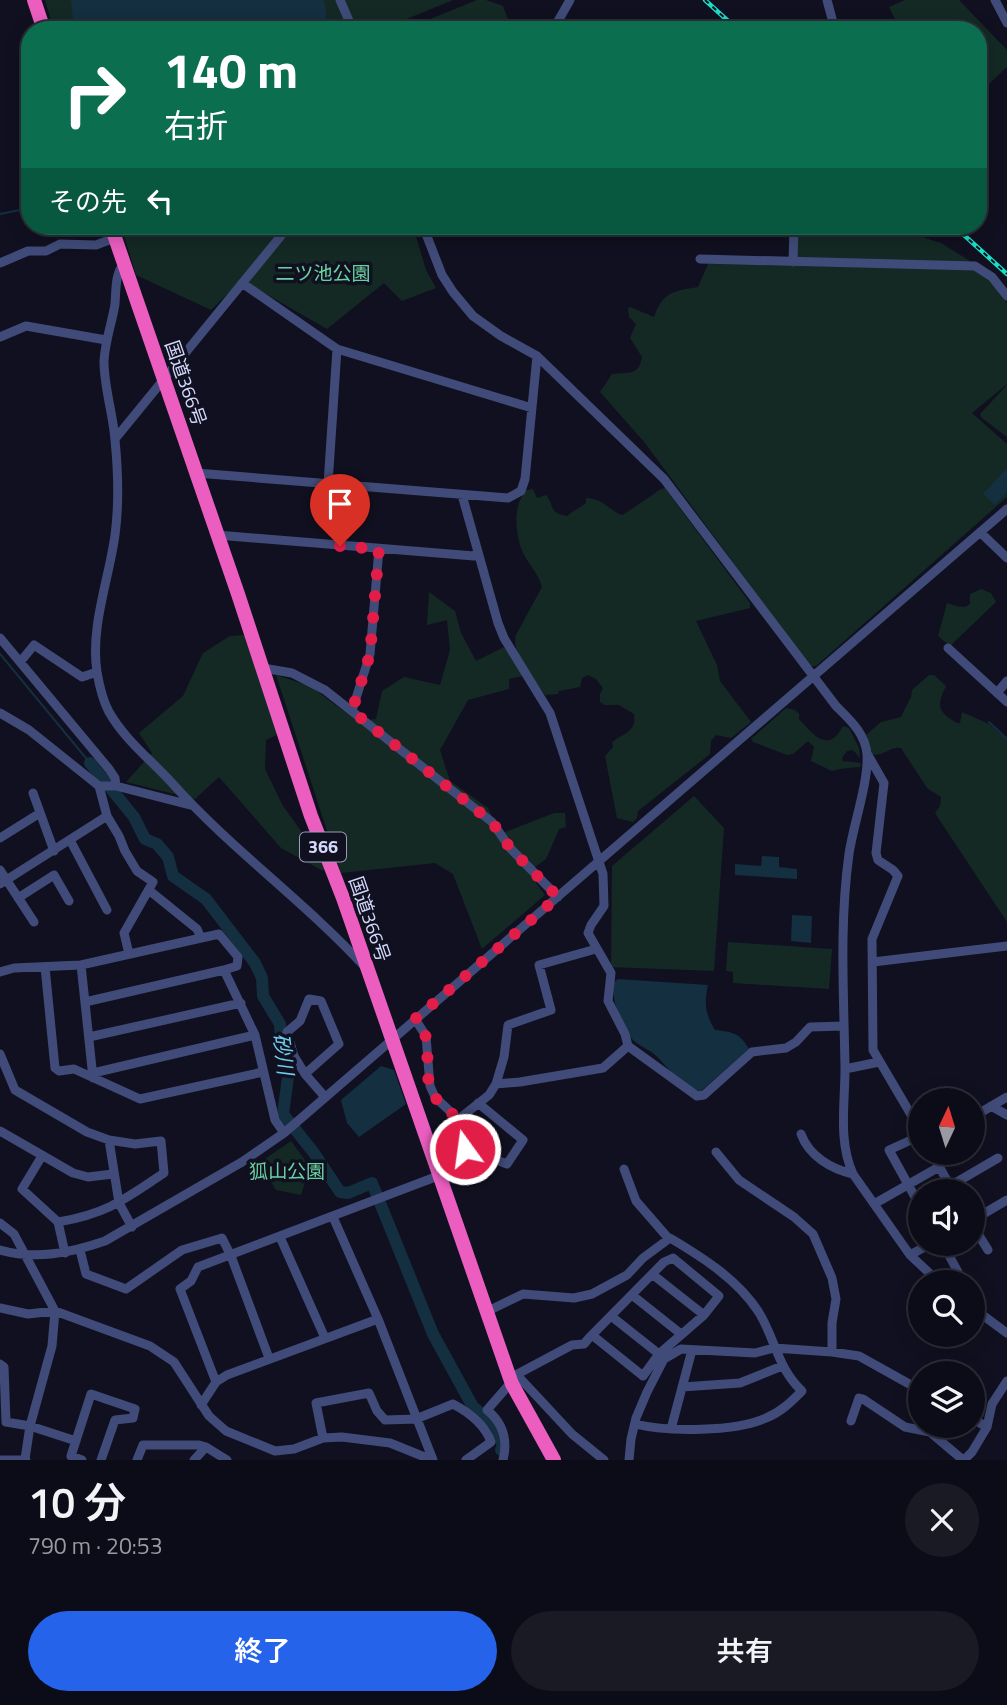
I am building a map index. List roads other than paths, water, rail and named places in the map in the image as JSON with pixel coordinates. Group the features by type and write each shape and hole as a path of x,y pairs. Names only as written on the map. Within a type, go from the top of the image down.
{"highway":[{"path":"34,0 41,21"},
{"name":"国道366号","path":"114,235 263,668 307,805 343,898 486,1312 524,1411 552,1459"}],"street":[{"path":"340,0 349,21"},
{"path":"558,21 570,0"},
{"path":"827,0 833,21"},
{"path":"995,0 1007,23"},
{"path":"115,439 282,235"},
{"path":"426,235 442,275 473,316 501,336 537,356 664,479 836,706 857,728 867,754 884,783 876,853 878,860 898,876 872,939 873,1050 908,1110"},
{"path":"793,262 794,235"},
{"path":"0,263 28,251 46,251 60,244 96,245 109,240 116,241"},
{"path":"700,259 975,266 992,277 1007,296"},
{"path":"124,264 119,270 114,312 106,340 105,384 115,439 115,534 97,640 97,672 107,709 117,724 190,804 275,884 324,924 367,968"},
{"path":"242,283 337,349 532,408"},
{"path":"0,337 26,326 106,340"},
{"path":"328,484 337,349"},
{"path":"196,474 508,498 521,491 525,479 537,356"},
{"path":"462,495 504,638 550,713 599,862 605,882 604,905 588,933 611,973 608,1001 625,1034 628,1046 696,1096 704,1095 752,1052 786,1048 810,1027 844,1026"},
{"path":"0,1250 24,1256 65,1253 105,1241 242,1162 285,1132 1007,509"},
{"path":"980,532 1007,558"},
{"path":"217,535 474,556 477,553"},
{"path":"352,711 370,654 379,549"},
{"path":"0,638 109,769 115,778 114,785"},
{"path":"21,661 34,645 82,677 97,672"},
{"path":"948,648 1007,702"},
{"path":"263,668 292,673 342,701 492,822 510,848 558,897"},
{"path":"997,693 1007,681"},
{"path":"0,713 29,730 100,786 107,816 137,872 153,882 124,933 129,954"},
{"path":"867,754 846,877 842,946 844,1140 847,1161 853,1174 908,1252"},
{"path":"100,786 114,785 190,804"},
{"path":"33,793 54,851"},
{"path":"0,838 40,813"},
{"path":"3,882 107,816"},
{"path":"70,840 107,909"},
{"path":"0,870 3,882 34,922"},
{"path":"18,898 54,875 69,901"},
{"path":"150,891 197,929 201,938"},
{"path":"0,972 14,968 81,965 219,934 238,957 237,966 225,970 85,1002"},
{"path":"873,962 1007,946"},
{"path":"460,1118 489,1095 496,1084 504,1057 508,1025 551,1010 539,965 596,949"},
{"path":"81,965 93,1076"},
{"path":"45,967 55,1068 60,1071 74,1069 140,1099 263,1072"},
{"path":"225,970 255,1035 275,1120 285,1132"},
{"path":"305,1074 339,1044 320,1001 309,999 300,1021 287,1032 294,1056 305,1074 325,1097"},
{"path":"89,1037 241,1003"},
{"path":"415,1019 426,1036 430,1086 435,1097 460,1118 466,1140 463,1155"},
{"path":"93,1076 255,1035"},
{"path":"496,1084 604,1068 617,1053 628,1046"},
{"path":"0,1054 15,1090 87,1132 108,1140 135,1144 162,1141 164,1173 119,1203 89,1217 58,1222"},
{"path":"845,1069 879,1062"},
{"path":"985,1110 1007,1097"},
{"path":"432,1158 492,1155 507,1164 523,1140 478,1103"},
{"path":"991,1106 1007,1115"},
{"path":"0,1130 73,1173 88,1177 113,1174"},
{"path":"801,1134 805,1145 834,1169 853,1174"},
{"path":"108,1140 119,1203 132,1227"},
{"path":"874,1204 908,1184 889,1150 908,1141"},
{"path":"716,1152 739,1180 794,1217 813,1234 832,1278 836,1298 832,1323 832,1352"},
{"path":"42,1156 22,1189 58,1222 65,1253"},
{"path":"967,1179 998,1158"},
{"path":"917,1179 939,1167 946,1179"},
{"path":"624,1169 636,1202 669,1239 707,1260 757,1310 782,1366 802,1391 777,1412 744,1425 653,1429 635,1424"},
{"path":"216,1382 180,1289 191,1281 198,1267 438,1176"},
{"path":"985,1213 1007,1200"},
{"path":"333,1217 378,1319 433,1460"},
{"path":"0,1223 14,1234 55,1311 52,1346 30,1426 25,1460 0,1460"},
{"path":"281,1237 325,1338"},
{"path":"80,1250 86,1274 126,1289 182,1250 222,1238 232,1256 269,1358"},
{"path":"486,1312 523,1294 574,1298 592,1294 626,1275 643,1258 669,1239"},
{"path":"985,1246 988,1251"},
{"path":"911,1256 926,1270"},
{"path":"503,1460 507,1446 499,1422 487,1410 511,1380 572,1345 584,1344 592,1335 668,1258 673,1258 719,1294 719,1298 704,1315 659,1354 643,1376 592,1335"},
{"path":"652,1274 704,1315"},
{"path":"632,1295 681,1334"},
{"path":"0,1308 28,1314 55,1311 149,1346 174,1362 209,1416 226,1431 275,1451 294,1449 323,1438 379,1440 433,1460"},
{"path":"611,1316 659,1354"},
{"path":"985,1317 1007,1333"},
{"path":"201,1405 216,1382 227,1375 378,1319"},
{"path":"629,1460 635,1424 664,1359 681,1349 755,1353 774,1348 859,1356 908,1383"},
{"path":"671,1429 692,1349"},
{"path":"0,1364 4,1367 6,1422 30,1426 76,1441"},
{"path":"682,1387 740,1383 782,1366"},
{"path":"511,1380 604,1460"},
{"path":"851,1421 859,1398 863,1399 905,1427 930,1432 963,1460 972,1452 987,1427 992,1404 1007,1381"},
{"path":"82,1460 71,1456 91,1394 135,1409 133,1418 115,1420 102,1460"},
{"path":"323,1438 316,1403 369,1394 385,1420 416,1419 453,1404 467,1412 487,1432 491,1443 466,1460"},
{"path":"137,1460 142,1445 206,1447 227,1460"},
{"path":"194,1460 206,1447"},
{"path":"291,1460 294,1449"}],"water":[{"path":"71,0 323,0 326,7 326,21 73,21"},
{"path":"1007,468 1007,492 995,505 983,494"},
{"path":"762,856 779,857 779,867 797,869 797,879 735,875 735,864 761,866"},
{"path":"792,915 812,916 811,943 791,941"},
{"path":"618,979 708,985 706,1008 715,1030 735,1034 749,1049 701,1091 688,1087 654,1054 628,1034 615,1002 613,988"},
{"path":"381,1066 394,1070 406,1104 359,1137 347,1123 341,1100"}],"waterway":[{"name":"砂川","path":"0,214 21,210"},
{"name":"砂川","path":"0,654 90,763"},
{"path":"989,722 1007,739"},
{"name":"砂川","path":"90,763 134,817 145,839 157,844 168,857 173,876 206,899 255,963 262,978 263,996 280,1024 281,1044 289,1070 283,1114 340,1192 348,1193 372,1183 433,1334 473,1407 495,1425 503,1445 501,1450"}],"railway":[{"path":"705,0 728,21"},
{"path":"964,235 1007,274"}],"park label":[{"name":"二ツ池公園","path":"323,273"},
{"name":"狐山公園","path":"287,1171"}]}
